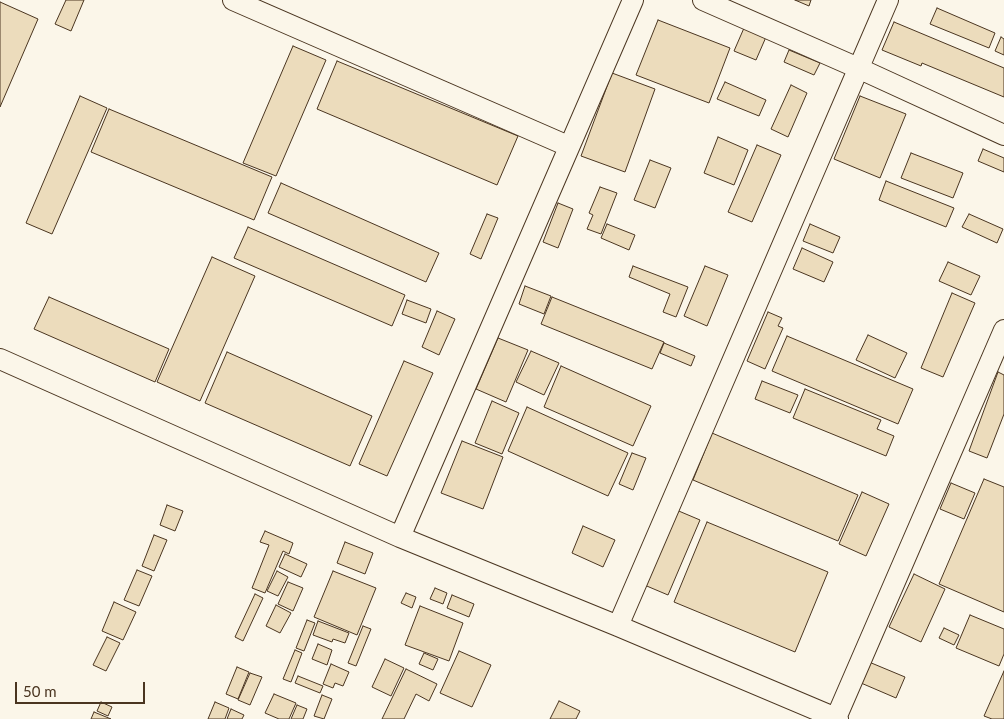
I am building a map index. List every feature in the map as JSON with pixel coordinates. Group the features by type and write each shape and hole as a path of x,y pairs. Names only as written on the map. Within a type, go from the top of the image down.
{"street":[{"path":"233,0 568,146"},
{"path":"400,537 568,146 633,0"},
{"path":"703,0 1004,135"},
{"path":"618,626 888,0"},
{"path":"0,359 400,537 618,626 837,719 1004,330"}],"building":[{"path":"66,0 84,0 71,31 55,24"},
{"path":"795,0 811,0 809,6"},
{"path":"0,2 38,19 0,107"},
{"path":"937,8 995,33 989,48 930,24"},
{"path":"658,20 730,48 709,103 636,75"},
{"path":"894,22 1004,68 1004,97 922,63 921,66 882,50"},
{"path":"744,28 766,37 756,60 734,51"},
{"path":"1001,37 1004,39 1004,55 995,51"},
{"path":"293,46 326,60 276,176 243,163"},
{"path":"789,50 820,63 814,75 784,62"},
{"path":"337,61 518,136 497,185 317,109"},
{"path":"612,73 655,89 625,172 581,156"},
{"path":"725,82 766,100 759,116 717,99"},
{"path":"791,85 807,93 788,137 771,129"},
{"path":"80,96 107,108 52,234 26,223"},
{"path":"860,96 906,114 880,178 834,159"},
{"path":"109,109 272,177 254,220 91,152"},
{"path":"718,137 748,150 734,185 704,173"},
{"path":"757,145 781,155 752,222 728,212"},
{"path":"983,149 1004,158 1004,172 978,161"},
{"path":"911,153 963,173 953,198 901,178"},
{"path":"650,160 671,168 655,208 634,200"},
{"path":"886,181 954,208 946,227 879,200"},
{"path":"281,183 439,253 426,282 268,213"},
{"path":"600,187 617,193 601,234 587,229 593,215 589,213"},
{"path":"558,203 573,209 558,248 543,242"},
{"path":"487,214 498,218 481,259 470,254"},
{"path":"969,214 1003,229 997,243 962,227"},
{"path":"607,224 635,235 629,250 601,238"},
{"path":"810,224 840,237 833,253 803,241"},
{"path":"248,227 405,295 392,326 234,258"},
{"path":"802,248 833,262 824,282 793,269"},
{"path":"212,257 255,276 200,401 157,382"},
{"path":"948,262 980,276 971,295 939,281"},
{"path":"633,266 688,287 676,317 663,312 670,294 629,277"},
{"path":"705,266 728,275 707,326 684,316"},
{"path":"525,286 551,296 544,314 519,304"},
{"path":"952,293 975,303 943,377 921,368"},
{"path":"49,297 169,349 155,382 34,329"},
{"path":"552,297 664,342 652,369 541,324"},
{"path":"407,300 431,309 426,323 402,314"},
{"path":"437,311 455,319 439,355 422,347"},
{"path":"768,312 782,318 778,326 783,328 765,369 747,361"},
{"path":"868,335 907,353 895,378 856,360"},
{"path":"787,336 913,389 898,424 772,371"},
{"path":"498,338 528,350 506,402 476,389"},
{"path":"664,343 695,356 691,366 660,353"},
{"path":"531,351 559,363 544,395 516,382"},
{"path":"227,352 372,416 350,466 205,403"},
{"path":"404,361 433,373 387,476 359,464"},
{"path":"561,366 651,406 633,446 544,407"},
{"path":"998,372 1004,375 1004,414 987,458 969,451"},
{"path":"762,381 798,395 790,413 755,399"},
{"path":"805,389 881,420 877,429 894,436 886,456 793,418"},
{"path":"492,401 519,413 502,454 475,443"},
{"path":"527,407 628,453 608,496 508,451"},
{"path":"712,433 858,495 838,541 693,480"},
{"path":"462,441 503,457 483,509 441,493"},
{"path":"632,453 646,458 633,490 619,484"},
{"path":"984,479 1004,487 1004,612 939,584"},
{"path":"951,483 975,493 964,519 940,509"},
{"path":"862,492 889,504 866,556 839,544"},
{"path":"167,505 183,511 175,531 160,525"},
{"path":"674,509 700,520 668,595 642,584"},
{"path":"707,522 828,572 795,652 674,602"},
{"path":"583,526 615,540 603,567 572,553"},
{"path":"265,531 293,543 289,554 283,551 265,593 252,588 269,545 260,542"},
{"path":"154,535 167,540 154,571 142,566"},
{"path":"345,542 373,553 365,574 337,563"},
{"path":"285,554 307,564 301,577 279,567"},
{"path":"137,570 152,576 139,606 124,600"},
{"path":"277,571 288,577 278,596 267,591"},
{"path":"333,571 376,588 357,635 314,617"},
{"path":"914,574 945,589 921,642 889,627"},
{"path":"288,582 303,588 293,611 278,604"},
{"path":"435,588 447,593 443,604 430,599"},
{"path":"406,593 416,597 412,608 401,603"},
{"path":"255,594 263,598 243,641 235,637"},
{"path":"452,595 474,604 469,617 447,608"},
{"path":"114,602 136,612 123,640 102,631"},
{"path":"276,605 291,613 280,633 266,626"},
{"path":"420,606 463,623 449,661 405,645"},
{"path":"970,615 1004,629 1004,654 999,666 956,648"},
{"path":"307,620 315,623 304,651 296,648"},
{"path":"318,621 349,633 345,643 333,639 332,642 313,635"},
{"path":"363,626 371,629 356,666 348,663"},
{"path":"944,628 959,635 954,645 939,638"},
{"path":"107,637 120,643 106,671 93,665"},
{"path":"318,644 332,650 327,665 312,659"},
{"path":"295,650 302,653 291,682 283,679"},
{"path":"459,651 491,665 472,707 440,693"},
{"path":"424,653 438,659 433,670 419,664"},
{"path":"385,659 404,668 391,696 372,687"},
{"path":"869,662 905,677 896,698 861,683"},
{"path":"331,664 349,672 343,686 335,683 333,688 323,684"},
{"path":"237,667 249,672 238,699 226,694"},
{"path":"406,669 437,684 429,701 416,694 404,719 382,719"},
{"path":"1004,671 1004,719 992,719 984,716"},
{"path":"250,673 262,677 250,705 238,700"},
{"path":"298,676 323,686 320,693 295,683"},
{"path":"274,694 296,703 289,719 279,719 265,713"},
{"path":"322,695 332,699 324,719 314,716"},
{"path":"559,701 580,711 576,719 550,719"},
{"path":"101,702 112,707 108,716 97,711"},
{"path":"215,702 229,708 225,719 208,719"},
{"path":"297,705 307,709 303,719 291,719"},
{"path":"231,709 244,715 242,719 227,719"},
{"path":"94,712 111,719 91,719"}]}
